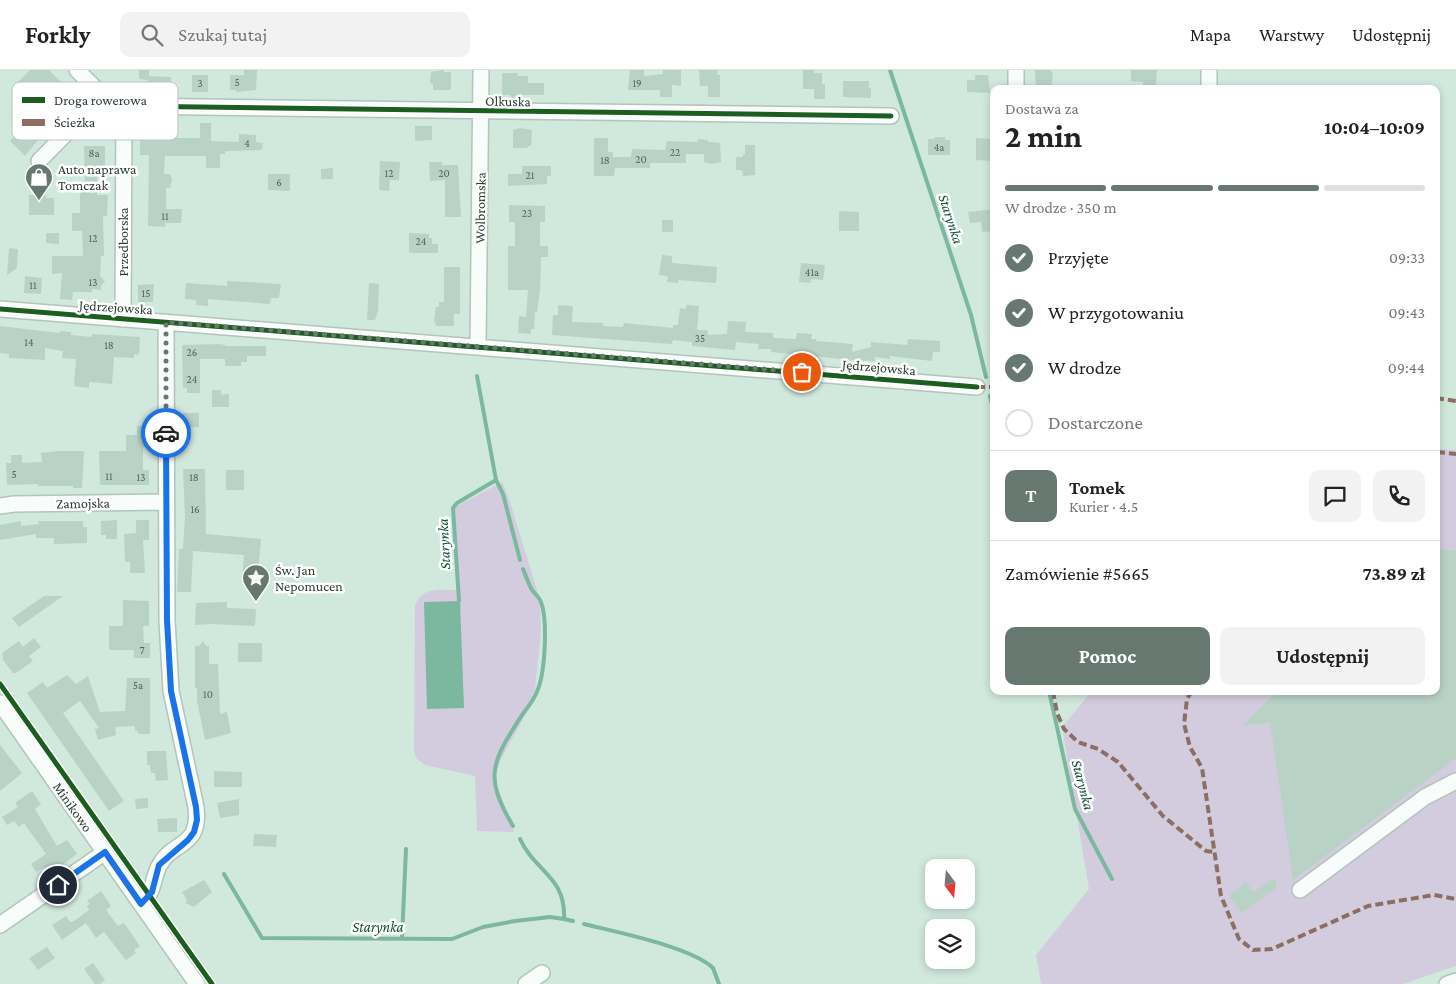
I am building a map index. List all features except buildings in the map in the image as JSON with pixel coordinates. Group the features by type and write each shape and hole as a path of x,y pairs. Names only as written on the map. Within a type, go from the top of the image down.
{"street":[{"path":"77,70 89,82"},
{"name":"Wolbromska","path":"478,346 481,70"},
{"path":"1016,70 1016,85"},
{"path":"1209,70 1209,85"},
{"name":"Olkuska","path":"178,107 891,116"},
{"path":"39,161 60,140"},
{"name":"Przedborska","path":"123,319 124,140"},
{"name":"Jędrzejowska","path":"0,309 978,387"},
{"path":"141,904 152,892 159,865 188,840 194,832 197,820 196,807 171,691 167,620 166,322"},
{"name":"Zamojska","path":"0,506 14,504 166,502"},
{"name":"Minikowo","path":"0,703 197,984"},
{"path":"1300,890 1425,797 1456,781"},
{"path":"0,925 105,852"},
{"path":"526,984 542,973"},
{"path":"1447,984 1456,980"}],"shaded area":[{"path":"1440,449 1456,450 1456,966 1403,984 1041,984 1036,955 1089,889 1062,727 1089,695 1440,695"},
{"path":"502,482 540,600 541,632 534,699 500,761 495,779 514,832 477,831 475,776 425,765 417,759 414,752 415,607 421,595 426,592 458,590 455,507"},
{"path":"460,601 464,708 427,709 424,602"}],"waterway":[{"name":"Starynka","path":"890,70 971,315 986,377"},
{"name":"Starynka","path":"477,376 496,480 503,494 520,560"},
{"name":"Starynka","path":"459,601 453,508 457,503 496,480"},
{"name":"Starynka","path":"513,826 498,794 495,769 504,745 537,693 545,646 541,602 532,590 523,569"},
{"name":"Starynka","path":"1050,695 1075,809 1112,879"},
{"name":"Starynka","path":"520,839 533,859 555,883 560,893 564,919 573,921"},
{"path":"402,938 406,849"},
{"name":"Starynka","path":"224,874 262,938 452,939 483,927 515,921 550,917 564,919"},
{"name":"Starynka","path":"584,924 652,941 688,953 713,968 719,984"}],"marked path":[{"path":"977,387 990,387"},
{"path":"1440,399 1456,401"},
{"path":"1440,452 1456,454"},
{"path":"1054,695 1057,713 1064,729 1078,742 1098,749 1118,762 1163,816 1206,851 1214,852"},
{"path":"1190,695 1187,699 1184,724 1190,747 1202,768 1221,896 1239,939 1253,950 1272,949 1368,906 1434,895 1456,899"}],"cycle path":[{"path":"178,107 891,116"},
{"path":"0,309 977,387"},
{"path":"0,684 212,984"}],"way so far":[{"path":"166,433 166,322 802,372"}],"place":[{"name":"Auto naprawa Tomczak","path":"39,201"},
{"name":"Św. Jan Nepomucen","path":"256,602"}],"route":[{"path":"58,885 105,852 141,904 152,892 159,865 188,840 196,827 196,807 171,691 167,620 166,433"}]}
